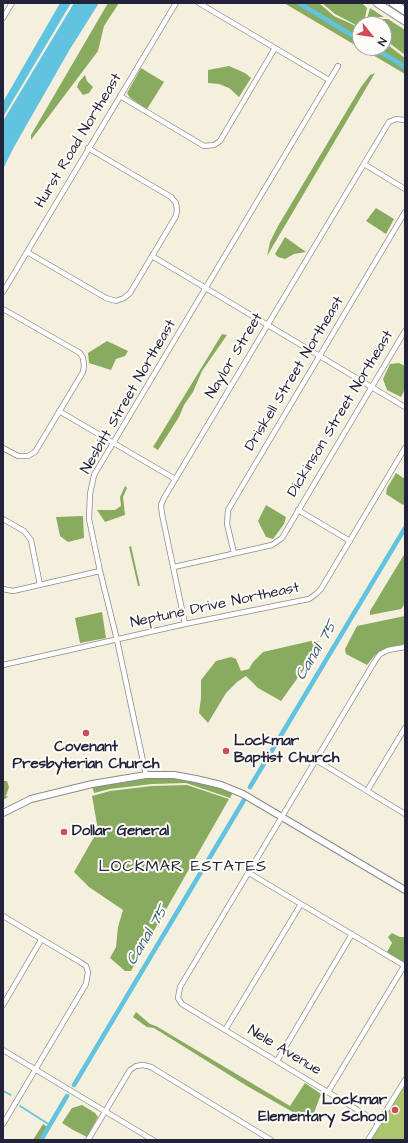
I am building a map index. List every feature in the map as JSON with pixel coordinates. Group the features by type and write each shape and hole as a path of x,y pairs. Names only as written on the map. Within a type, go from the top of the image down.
{"main road":[{"path":"376,3 405,21"},
{"path":"393,3 405,11"}],"street":[{"path":"3,18 12,3"},
{"name":"Hurst Road Northeast","path":"3,292 176,3"},
{"path":"199,3 329,80"},
{"path":"120,96 204,146 214,145 220,141 275,48"},
{"name":"Nesbitt Street Northeast","path":"146,775 89,519 90,494 94,475 338,66"},
{"name":"Naylor Street","path":"185,624 162,505 175,479 389,122 396,119 405,120"},
{"path":"27,252 106,298 116,301 124,298 130,293 176,216 178,210 171,197 88,148"},
{"path":"364,164 405,189"},
{"name":"Driskell Street Northeast","path":"234,553 227,524 228,510 405,212"},
{"path":"152,256 405,407"},
{"path":"3,309 80,353 83,358 84,366 82,372 34,452 28,456 18,456 3,448"},
{"name":"Dickinson Street Northeast","path":"174,567 272,545 282,538 405,331"},
{"path":"59,411 175,479"},
{"path":"298,510 350,541 405,448"},
{"path":"3,519 24,531 31,540 40,585"},
{"name":"Neptune Drive Northeast","path":"3,665 309,598 321,589 350,541"},
{"path":"3,589 13,591 100,571"},
{"path":"328,1092 404,966 249,873 380,654 388,650 405,647"},
{"path":"367,791 405,728"},
{"path":"316,760 405,814"},
{"path":"3,813 32,799 92,784 146,775 174,775 196,778 221,785 244,794 405,890"},
{"name":"Nele Avenue","path":"249,873 179,988 178,998 182,1004 379,1123"},
{"path":"224,1030 300,904"},
{"path":"3,916 86,966 88,972 86,984 3,1124"},
{"path":"277,1061 352,934"},
{"path":"3,1005 41,940"},
{"path":"3,1050 153,1140"},
{"path":"88,1140 130,1070 136,1066 143,1065 151,1067 271,1140"},
{"path":"368,1140 405,1080"}],"green space":[{"path":"108,3 119,3 104,26 98,51 31,140 31,135"},
{"path":"284,3 319,3 334,16 352,24 352,43"},
{"path":"322,3 362,3 367,8 365,16 352,16 352,23 335,14"},
{"path":"370,8 382,16 368,16"},
{"path":"392,22 405,30 405,55 392,45"},
{"path":"392,48 405,58 405,74 375,56 392,56"},
{"path":"229,66 245,73 251,78 239,97 229,88 219,84 208,83 208,70"},
{"path":"141,68 164,82 147,109 130,98 127,93"},
{"path":"375,73 267,256 270,242 278,226 361,87 370,75"},
{"path":"85,75 87,81 93,87 89,93 83,95 77,87"},
{"path":"376,208 394,219 386,234 366,221"},
{"path":"285,237 306,252 294,254 285,259 278,257 275,254"},
{"path":"222,334 227,335 202,371 193,392 158,450 153,447"},
{"path":"107,341 128,351 125,356 116,359 111,370 89,363 88,353"},
{"path":"399,363 405,366 405,389 401,397 387,390 383,379 390,364"},
{"path":"396,473 405,479 405,503 403,505 386,494 387,488"},
{"path":"125,486 127,488 123,497 125,515 105,522 97,510 115,510 121,506 120,497"},
{"path":"266,505 286,517 284,524 273,539 266,537 258,521"},
{"path":"83,516 84,538 68,542 60,536 56,517"},
{"path":"131,546 140,586 138,586 129,547"},
{"path":"405,553 405,604 401,609 370,615 370,611"},
{"path":"102,612 106,638 80,643 75,618"},
{"path":"405,616 405,644 390,647 375,655 367,665 346,654 345,649 357,626"},
{"path":"311,641 319,641 307,665 281,701 258,688 246,676 237,682 226,693 208,723 199,713 201,680 216,661 231,657 236,659 241,671 249,669 253,662 263,652"},
{"path":"146,777 174,778 220,787 233,792 230,798 186,783 152,784 110,789 94,793 92,786"},
{"path":"3,781 7,781 9,787 6,796 8,797 3,800"},
{"path":"187,785 229,799 131,971 125,971 110,958 116,947 118,927 123,910 89,887 74,872 98,830 92,796 110,791 152,786"},
{"path":"392,933 400,937 405,937 405,963 387,952 392,943 388,937"},
{"path":"136,1012 150,1024 156,1026 290,1106 305,1083 321,1094 311,1121 247,1086 154,1028 147,1027 133,1017"},
{"name":"Lockmar Elementary School","path":"405,1080 405,1140 367,1140"},
{"path":"82,1105 95,1113 98,1117 87,1137 62,1123 72,1108"},
{"path":"43,1124 47,1127 39,1140 33,1140"}],"water":[{"path":"60,3 71,3 3,117 3,102"},
{"path":"74,3 99,3 70,49 3,169 3,121"}],"waterway":[{"path":"299,3 352,35"},
{"path":"387,56 405,67"},
{"name":"Canal 75","path":"250,787 405,528"},
{"name":"Canal 75","path":"74,1085 244,800"},
{"path":"3,1091 11,1095"},
{"name":"Canal 75","path":"41,1140 67,1096"},
{"path":"20,1106 50,1125"}],"place":[{"name":"Covenant Presbyterian Church","path":"86,733"},
{"name":"Lockmar Baptist Church","path":"226,751"},
{"name":"Dollar General","path":"64,832"},
{"name":"Lockmar Elementary School","path":"395,1110"}],"district":[{"name":"LOCKMAR ESTATES","path":"183,868"}]}
